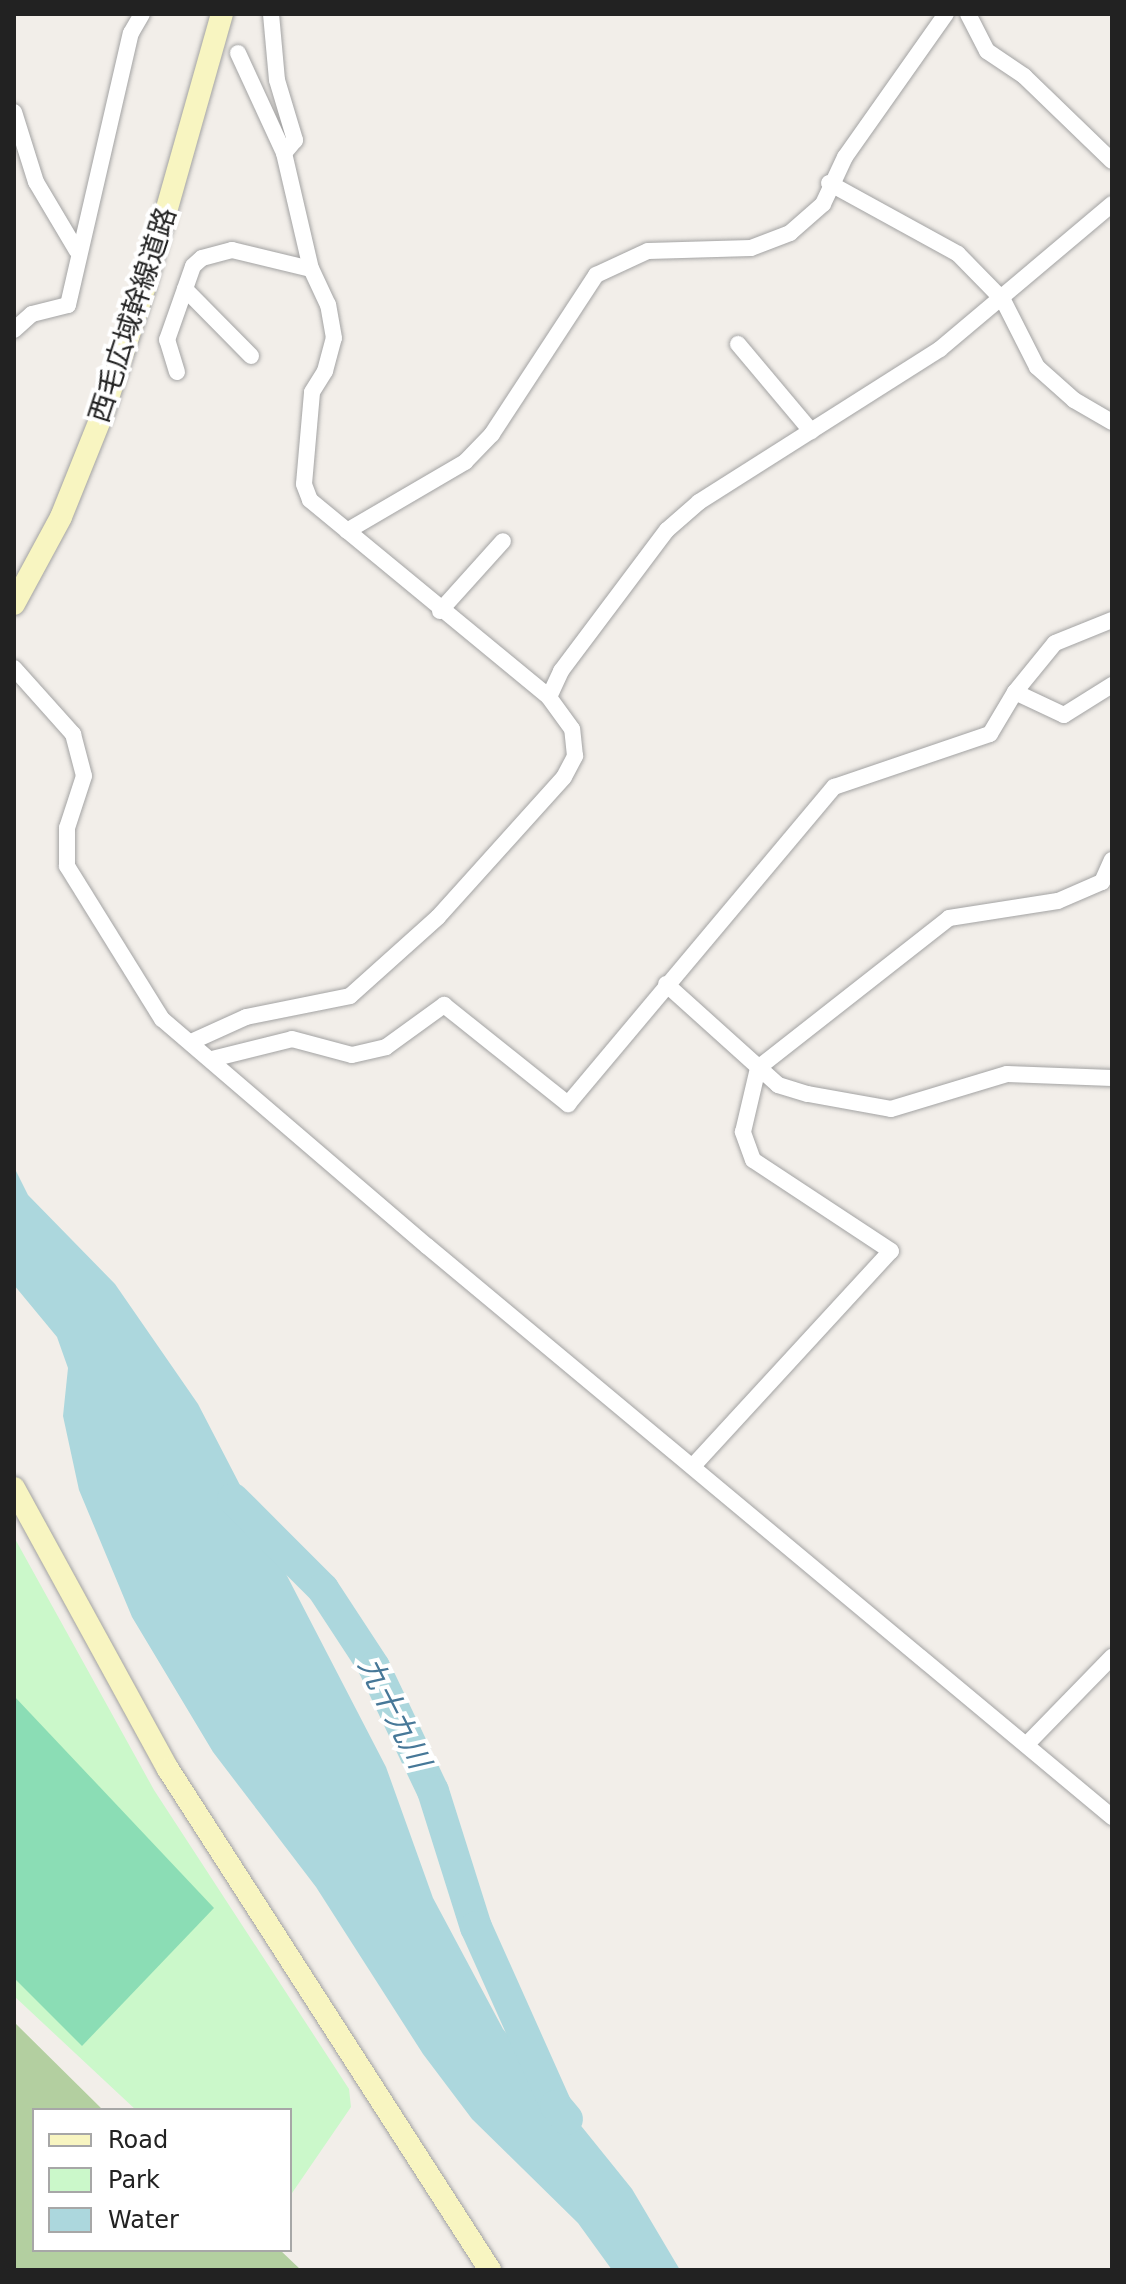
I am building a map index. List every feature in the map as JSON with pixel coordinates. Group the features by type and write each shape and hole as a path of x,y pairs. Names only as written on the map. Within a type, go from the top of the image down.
{"street":[{"path":"14,330 32,314 68,305 77,251 131,33 142,14"},
{"name":"西毛広域幹線道路","path":"14,604 61,517 104,410 145,286 222,14"},
{"path":"271,14 277,80 295,140 284,153"},
{"path":"347,531 465,462 492,434 596,275 648,251 751,248 790,233 823,204 829,183 946,14"},
{"path":"968,14 987,51 1024,76 1112,161"},
{"path":"191,1042 246,1017 350,996 438,917 564,777 575,756 572,729 549,697 440,611 310,500 304,484 312,392 325,371 334,338 328,305 311,269 284,153 238,53"},
{"path":"14,112 36,182 77,251"},
{"path":"829,183 958,254 1003,300 1037,367 1074,400 1112,422"},
{"path":"549,697 561,671 667,530 699,502 940,349 1003,300 1112,204"},
{"path":"177,372 167,340 193,266 216,252 232,250 311,269"},
{"path":"185,289 251,356"},
{"path":"738,344 811,431"},
{"path":"440,611 503,541"},
{"path":"212,1059 292,1039 352,1055 386,1047 444,1005 568,1104 834,787 990,734 1015,692 1055,643 1112,620"},
{"path":"14,668 73,734 84,776 67,828 67,866 162,1019 427,1246 1112,1817"},
{"path":"1015,692 1064,715 1112,685"},
{"path":"693,1466 891,1251 753,1160 743,1132 758,1068 949,918 1058,901 1102,882 1112,860"},
{"path":"666,984 778,1085 808,1094 891,1109 1007,1074 1112,1078"},
{"path":"14,1488 168,1769 490,2270"},
{"path":"1027,1744 1112,1657"}],"green space":[{"path":"14,1537 154,1790 349,2089 351,2107 292,2193 292,2108 134,2108 14,1996"},
{"path":"14,1696 214,1908 82,2046 14,1978"},
{"path":"14,2022 101,2108 32,2108 32,2252 282,2252 301,2270 14,2270"}],"water":[{"path":"14,1167 28,1195 115,1284 198,1404 386,1767 433,1898 503,2029 632,2189 680,2270 612,2270 578,2223 472,2119 423,2054 316,1887 213,1752 132,1617 79,1490 63,1416 68,1368 57,1337 14,1285"}],"waterway":[{"name":"九十九川","path":"233,1499 323,1589 374,1667 433,1791 476,1927 556,2106 567,2119"}]}
